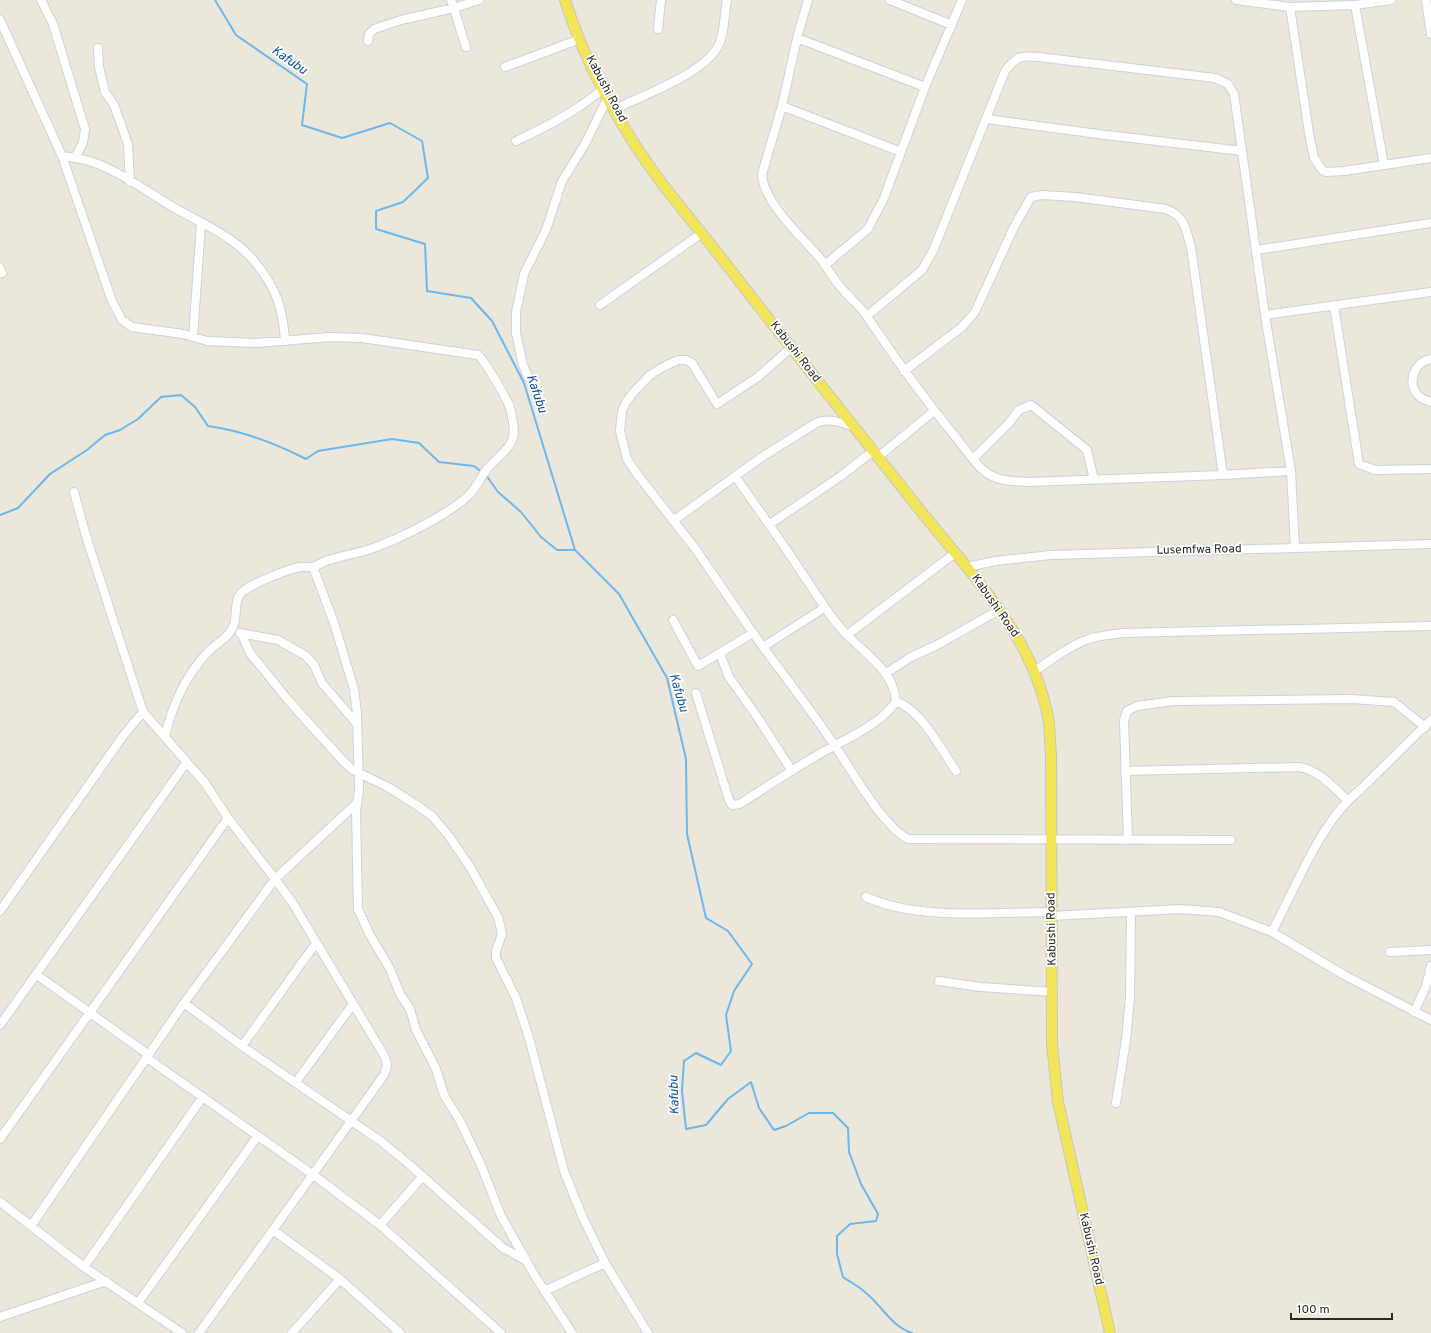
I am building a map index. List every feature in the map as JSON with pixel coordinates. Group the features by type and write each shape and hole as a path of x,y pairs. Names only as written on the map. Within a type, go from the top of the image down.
{"main road":[{"name":"Kabushi Road","path":"565,0 580,39 606,93 663,184 875,454 967,567 1017,637 1033,672 1049,722 1051,754 1052,1044 1058,1102 1110,1333"}],"street":[{"path":"42,0 53,24 85,129 83,143 75,157"},
{"path":"368,41 369,34 374,29 453,4 479,0"},
{"path":"658,29 661,0"},
{"path":"615,109 677,80 698,67 712,55 720,41 727,0"},
{"path":"808,0 797,38 782,106 762,174 763,184 766,191 785,218 826,265 842,290 867,316 934,411 983,470 994,477 1008,481 1094,480 1291,471"},
{"path":"890,0 952,25"},
{"path":"826,265 868,229 884,198 926,87 962,0"},
{"path":"1236,0 1290,7 1355,5 1391,0"},
{"path":"1426,0 1431,34"},
{"path":"453,4 466,47"},
{"path":"1355,5 1384,165"},
{"path":"1290,7 1298,72 1314,158 1322,170 1326,172 1344,171 1431,158"},
{"path":"0,20 62,156 112,301 122,320 132,327 214,342 257,343 330,337 362,338 478,355 482,357 509,404 515,432 513,441 483,474 469,496 418,527 376,547 328,560 313,567 302,567 280,573 242,592 237,602 235,620 232,629 208,652 178,695 170,713 165,737"},
{"path":"797,38 926,87"},
{"path":"506,67 580,39"},
{"path":"98,48 99,67 105,92 114,106 128,144 130,182"},
{"path":"867,316 922,270 933,251 1005,71 1013,60 1024,56 1215,78 1228,84 1234,94 1265,315 1291,471 1295,548"},
{"path":"516,141 554,123 606,93"},
{"path":"528,377 523,365 516,333 516,312 521,286 530,259 546,230 562,182 585,144 606,93"},
{"path":"782,106 901,152"},
{"path":"986,119 1242,151"},
{"path":"62,156 75,157 108,168 225,237 242,249 254,260 269,280 283,313 285,341"},
{"path":"904,370 962,326 975,312 1014,227 1031,197 1042,194 1075,197 1166,210 1177,214 1184,222 1191,247 1223,475"},
{"path":"1257,250 1431,223"},
{"path":"193,337 201,224"},
{"path":"600,305 702,233"},
{"path":"1265,315 1431,292"},
{"path":"1334,306 1359,464 1375,470 1431,469"},
{"path":"792,347 758,376 717,404 692,363 678,360 661,368 649,376 626,402 622,411 620,431 627,459 697,551 753,633 835,746 872,802 900,834 908,839 1232,840"},
{"path":"1431,359 1418,365 1413,375 1416,393 1420,398 1431,402"},
{"path":"973,459 1019,410 1031,405 1086,450 1094,480"},
{"path":"770,524 875,454 934,411"},
{"path":"673,521 735,476 822,420 831,420 853,426"},
{"path":"696,693 732,805 740,804 792,771 853,736 891,710 896,701 893,686 886,673 847,635 824,608 770,524 735,476"},
{"path":"74,492 88,543 142,712 205,783 228,818 275,879 316,943 385,1057 387,1066 384,1075 199,1333"},
{"name":"Lusemfwa Road","path":"967,567 996,561 1051,555 1431,544"},
{"path":"847,635 955,553"},
{"path":"313,567 334,623 354,689 358,724 358,909 370,935 390,969 400,994 410,1009 415,1028 436,1069 444,1095 460,1121 481,1165 494,1201 525,1260 572,1333"},
{"path":"763,647 824,608"},
{"path":"886,673 911,657 939,644 999,610"},
{"path":"673,620 698,666 753,633"},
{"path":"1033,672 1086,640 1105,636 1123,634 1431,626"},
{"path":"232,629 242,635 278,640 306,656 314,666 326,688 358,724"},
{"path":"242,635 250,653 288,700 343,761 358,773 388,787 432,816 449,836 470,867 498,917 502,934 496,951 496,958 516,998 525,1024 544,1090 564,1170 583,1218 605,1263 648,1333"},
{"path":"720,654 729,677 758,718 792,771"},
{"path":"1128,840 1124,721 1127,711 1137,706 1174,702 1352,699 1380,700 1394,702 1425,727"},
{"path":"896,701 906,705 917,715 956,771"},
{"path":"0,911 123,736 142,712"},
{"path":"1272,932 1311,855 1347,800 1360,790 1431,720"},
{"path":"0,1025 37,975 186,763"},
{"path":"1125,771 1299,767 1313,771 1321,776 1347,800"},
{"path":"31,1226 184,1003 275,879 357,802"},
{"path":"0,1139 228,818"},
{"path":"866,897 882,904 954,914 1052,914 1180,909 1206,910 1234,917 1272,932 1344,975 1431,1020"},
{"path":"1116,1103 1126,1040 1130,998 1131,912"},
{"path":"242,1046 316,943"},
{"path":"1390,952 1431,950"},
{"path":"1414,1012 1426,986 1431,966"},
{"path":"37,975 202,1098 312,1174 380,1225 501,1333"},
{"path":"940,981 980,987 1053,992"},
{"path":"184,1003 242,1046 382,1142 423,1176 503,1248 525,1260"},
{"path":"296,1082 353,1004"},
{"path":"84,1267 202,1098"},
{"path":"138,1302 258,1137"},
{"path":"380,1225 423,1176"},
{"path":"0,1202 84,1267 138,1302 179,1332"},
{"path":"273,1230 340,1279 400,1333"},
{"path":"544,1291 605,1263"},
{"path":"292,1333 340,1279"},
{"path":"0,1317 106,1281"}],"waterway":[{"name":"Kafubu","path":"215,0 236,35 307,84 302,125 342,138 390,123 422,141 428,178 403,202 376,211 376,229 425,244 427,291 471,298 492,321 524,383 575,550 619,594 667,678 686,759 687,834 706,918 728,931 752,964 734,991 726,1015 731,1051 721,1065 696,1053 684,1061 682,1091 686,1129 706,1125 728,1099 751,1082 759,1108 774,1130 786,1126 809,1113 833,1113 848,1128 849,1152 861,1184 878,1214 876,1221 850,1224 837,1236 837,1254 843,1277 872,1298 898,1326 912,1333"},
{"path":"0,515 18,508 50,474 87,450 105,435 120,430 138,419 161,397 181,395 195,407 208,426 234,431 258,438 306,459 318,451 392,439 419,443 439,462 474,466 483,473"},
{"path":"486,475 498,492 521,512 541,537 557,550 575,550"}]}
